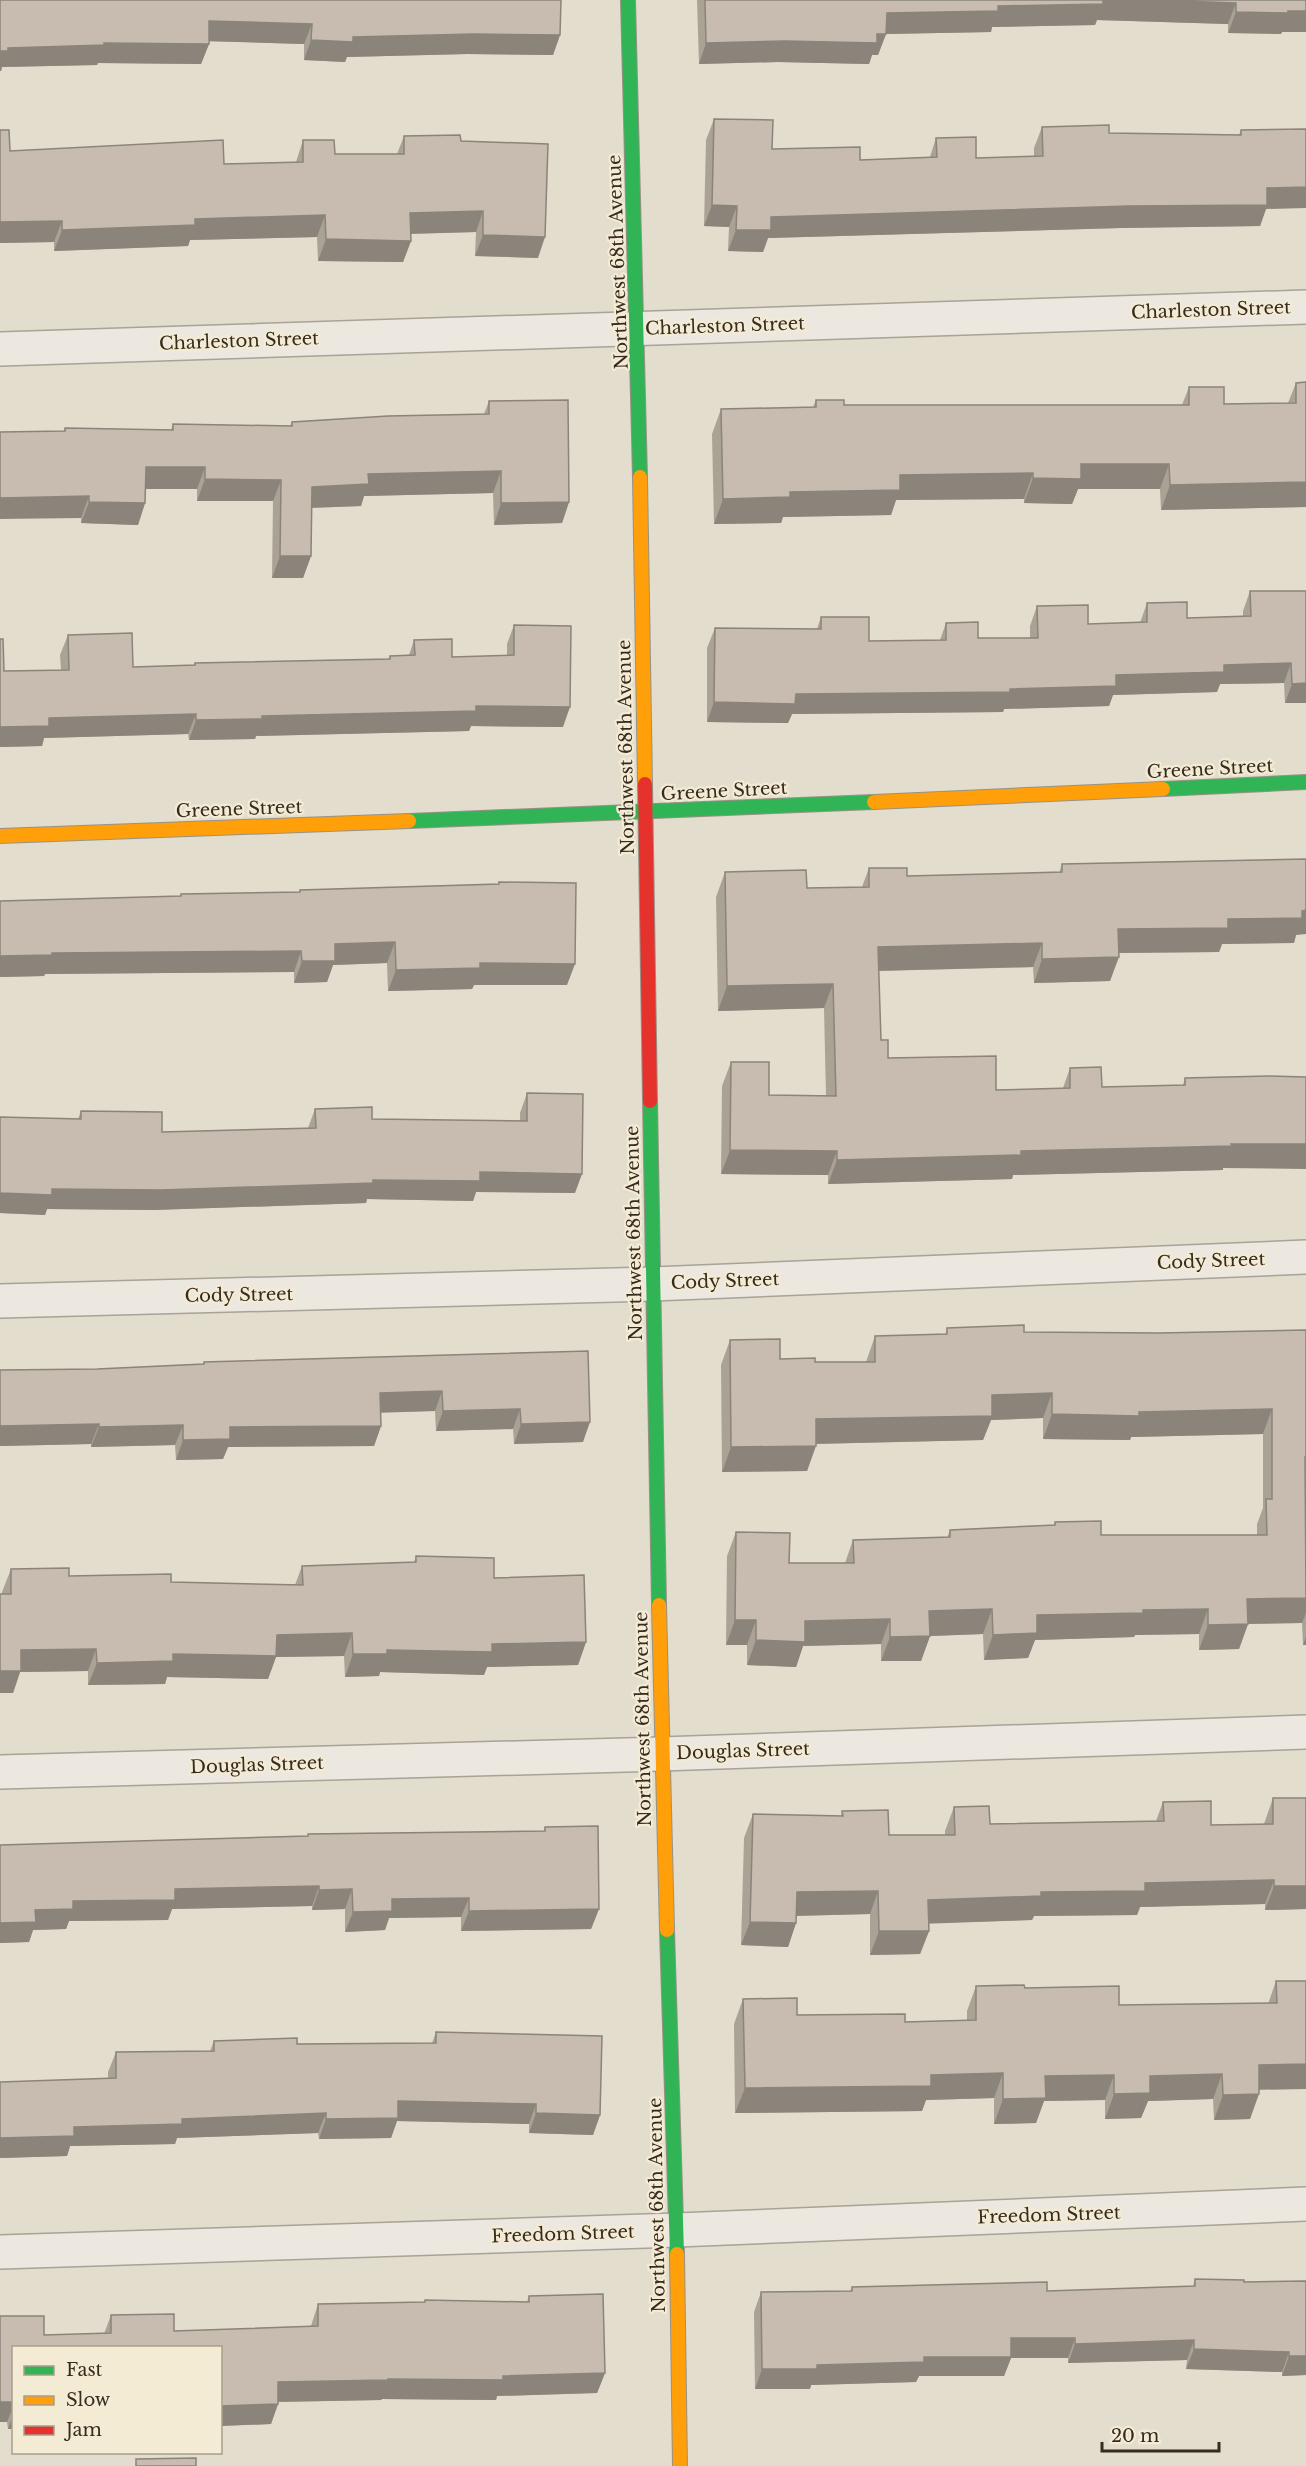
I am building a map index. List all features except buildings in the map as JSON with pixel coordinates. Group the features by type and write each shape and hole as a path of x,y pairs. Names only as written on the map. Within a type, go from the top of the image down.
{"street":[{"name":"Northwest 68th Avenue","path":"627,0 638,329 661,1754 677,2230 680,2466"},
{"name":"Charleston Street","path":"0,349 1306,307"},
{"name":"Greene Street","path":"0,836 645,813 1306,782"},
{"name":"Cody Street","path":"0,1301 653,1284 1306,1257"},
{"name":"Douglas Street","path":"0,1772 661,1754 1306,1732"},
{"name":"Freedom Street","path":"0,2252 677,2230 1306,2205"}],"traffic: fast":[{"path":"628,0 640,477"},
{"path":"1163,789 1306,782"},
{"path":"409,821 874,802"},
{"path":"650,1101 659,1605"},
{"path":"667,1930 677,2254"}],"traffic: slow":[{"path":"640,477 645,784"},
{"path":"874,802 1163,789"},
{"path":"0,836 409,821"},
{"path":"659,1605 667,1930"},
{"path":"677,2254 680,2466"}],"traffic: jam":[{"path":"645,784 650,1101"}]}
